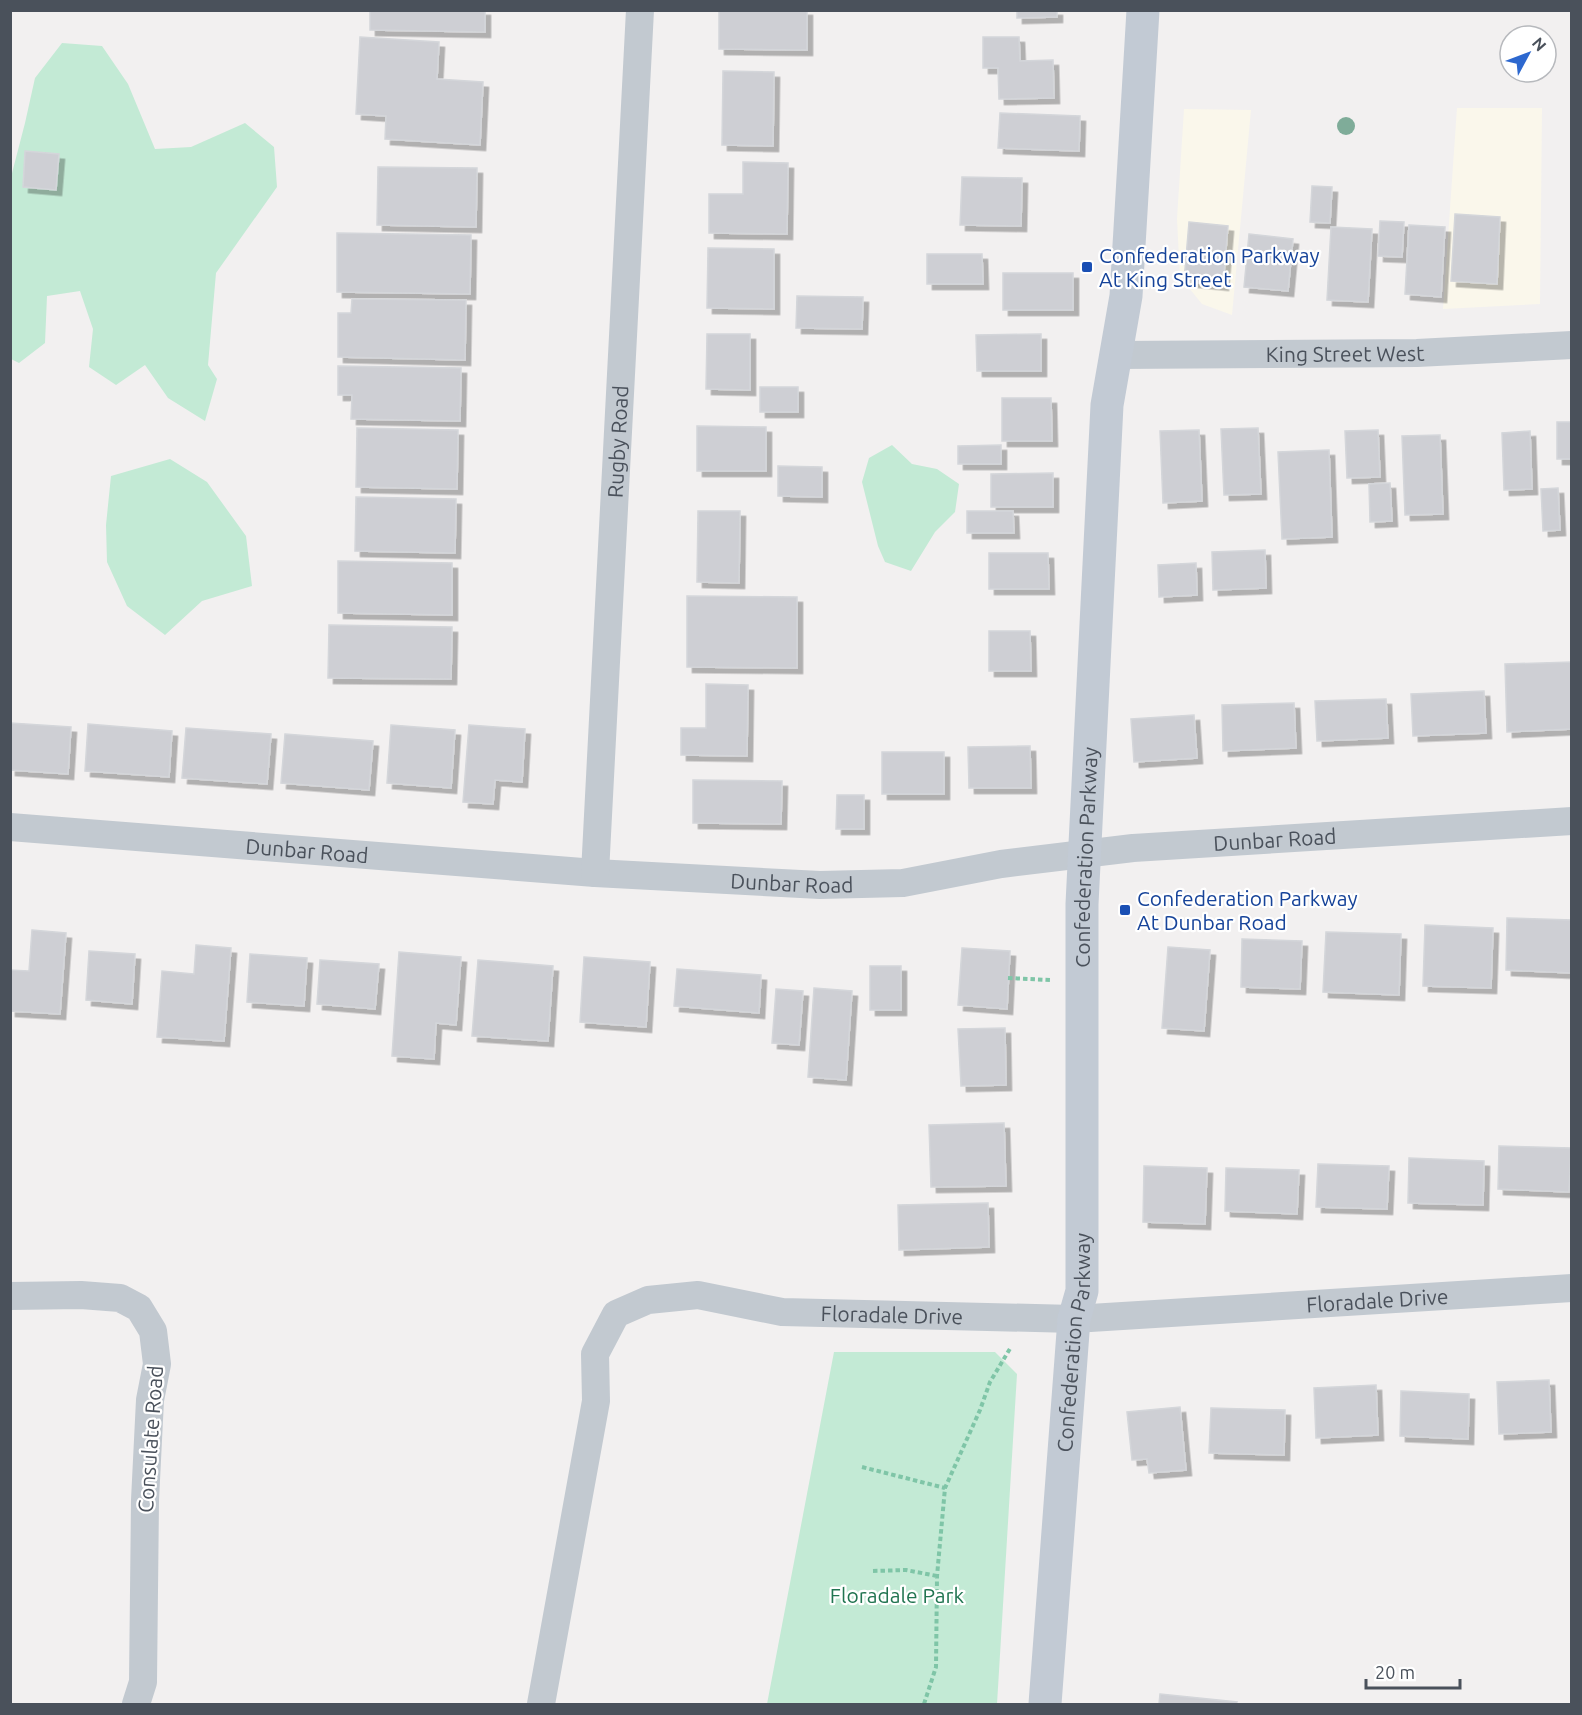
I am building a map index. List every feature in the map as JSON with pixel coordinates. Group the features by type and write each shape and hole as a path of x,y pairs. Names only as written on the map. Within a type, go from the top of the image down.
{"street":[{"name":"Rugby Road","path":"595,873 640,10"},
{"name":"Confederation Parkway","path":"1045,1704 1074,1318 1082,1291 1082,904 1107,405 1126,296 1143,10"},
{"name":"King Street West","path":"1117,355 1418,353 1572,345"},
{"name":"Dunbar Road","path":"10,827 595,873 820,885 903,884 1001,864 1133,848 1572,821"},
{"name":"Floradale Drive","path":"541,1704 596,1401 595,1354 616,1314 648,1300 698,1295 782,1312 1029,1319 1572,1288"},
{"name":"Consulate Road","path":"10,1296 81,1294 120,1298 140,1308 153,1331 157,1364 150,1400 145,1500 143,1682 136,1704"}],"path":[{"path":"1008,978 1057,981"},
{"path":"924,1704 936,1667 937,1576 945,1488 990,1382 1029,1319"},
{"path":"862,1467 945,1488"},
{"path":"873,1571 906,1570 937,1576"}],"shaded area":[{"path":"1457,108 1542,108 1540,304 1443,309"},
{"path":"1184,109 1251,110 1232,315 1202,304 1180,277 1177,219"}],"green space":[{"path":"62,43 102,46 128,84 155,149 191,147 245,123 274,147 277,187 216,273 208,365 217,379 205,421 168,398 145,365 116,385 89,367 93,329 80,291 47,296 45,343 19,363 11,359 11,177 35,78"},
{"path":"892,445 912,464 937,469 959,484 955,512 935,532 911,571 885,562 878,546 862,482 869,458"},
{"path":"170,459 207,482 246,536 252,586 202,601 165,635 127,606 107,562 106,525 111,476"},
{"name":"Floradale Park","path":"834,1352 995,1352 1017,1374 997,1704 767,1704"}],"building":[{"path":"370,10 485,10 485,32 370,30"},
{"path":"719,10 807,10 807,50 719,49"},
{"path":"1017,10 1057,10 1057,17 1017,18"},
{"path":"360,37 439,42 437,79 483,82 480,145 385,139 386,116 356,114"},
{"path":"983,37 1019,37 1020,61 1053,60 1054,98 999,99 998,68 983,68"},
{"path":"723,71 774,72 773,146 722,145"},
{"path":"1000,113 1080,116 1079,151 998,148"},
{"path":"25,151 59,154 56,190 23,187"},
{"path":"743,162 788,163 787,234 709,233 709,194 743,194"},
{"path":"378,167 477,168 476,227 377,225"},
{"path":"962,177 1022,178 1021,226 960,225"},
{"path":"1312,186 1332,187 1330,223 1310,222"},
{"path":"1455,214 1500,217 1497,284 1451,281"},
{"path":"1380,221 1404,222 1402,257 1378,256"},
{"path":"1189,222 1228,226 1223,285 1184,281"},
{"path":"1409,225 1445,227 1441,297 1405,294"},
{"path":"1331,227 1372,229 1368,302 1327,300"},
{"path":"337,233 471,235 470,294 337,292"},
{"path":"1249,234 1293,239 1288,291 1244,287"},
{"path":"708,248 774,249 774,309 707,308"},
{"path":"927,254 982,254 983,284 927,284"},
{"path":"1003,273 1073,273 1073,310 1003,310"},
{"path":"797,296 863,297 862,329 796,328"},
{"path":"352,299 466,300 465,360 338,357 338,313 351,313"},
{"path":"707,334 750,334 750,390 706,389"},
{"path":"1041,334 1041,371 977,371 976,335"},
{"path":"338,366 461,368 460,421 351,419 352,395 338,395"},
{"path":"760,387 798,387 798,412 760,412"},
{"path":"1002,398 1051,398 1052,441 1002,441"},
{"path":"1557,422 1572,422 1572,459 1557,459"},
{"path":"697,426 766,427 766,471 697,471"},
{"path":"357,428 458,430 457,489 356,487"},
{"path":"1258,428 1261,494 1224,495 1221,429"},
{"path":"1199,430 1202,501 1163,503 1160,431"},
{"path":"1378,430 1380,477 1347,478 1345,431"},
{"path":"1530,431 1532,489 1504,490 1502,433"},
{"path":"1440,435 1443,514 1405,515 1402,436"},
{"path":"1001,445 1001,464 958,464 958,446"},
{"path":"1329,450 1332,537 1282,539 1278,452"},
{"path":"778,466 822,467 822,497 778,496"},
{"path":"1053,473 1053,507 991,507 991,474"},
{"path":"1390,483 1392,521 1370,522 1369,484"},
{"path":"1558,488 1560,530 1543,531 1541,489"},
{"path":"356,497 456,499 455,553 355,551"},
{"path":"698,511 740,511 739,583 697,582"},
{"path":"967,511 1013,511 1014,533 967,533"},
{"path":"1265,550 1266,588 1213,590 1212,552"},
{"path":"989,553 1048,553 1049,589 989,589"},
{"path":"338,561 452,563 452,615 338,613"},
{"path":"1196,563 1197,595 1159,597 1158,565"},
{"path":"687,596 797,597 797,668 687,667"},
{"path":"329,625 452,627 451,679 328,678"},
{"path":"989,631 1030,631 1031,671 989,671"},
{"path":"1572,662 1572,729 1507,732 1505,664"},
{"path":"706,684 748,685 747,756 681,755 681,728 706,728"},
{"path":"1484,691 1486,733 1413,736 1411,694"},
{"path":"1386,699 1388,738 1317,741 1315,701"},
{"path":"1294,703 1296,748 1223,751 1222,705"},
{"path":"1194,715 1197,758 1134,762 1131,719"},
{"path":"10,723 71,727 68,774 10,770"},
{"path":"88,724 172,731 169,777 85,771"},
{"path":"391,725 455,730 451,788 387,783"},
{"path":"469,725 525,729 522,782 495,780 493,804 463,802"},
{"path":"186,728 271,734 267,784 182,778"},
{"path":"285,734 373,741 369,790 281,783"},
{"path":"1030,746 1031,788 969,788 968,747"},
{"path":"882,752 944,752 944,794 882,794"},
{"path":"693,780 782,781 781,824 693,823"},
{"path":"837,795 864,795 864,829 836,829"},
{"path":"1507,918 1572,920 1572,973 1506,970"},
{"path":"1425,925 1493,928 1491,988 1423,986"},
{"path":"32,930 66,933 60,1014 10,1011 10,970 29,971"},
{"path":"1326,932 1401,934 1399,995 1323,992"},
{"path":"1242,939 1302,941 1300,989 1241,987"},
{"path":"196,945 231,948 224,1041 157,1037 162,971 194,974"},
{"path":"1168,947 1210,950 1204,1031 1162,1028"},
{"path":"962,948 1010,951 1007,1009 958,1005"},
{"path":"89,951 135,954 132,1004 86,1000"},
{"path":"399,952 461,957 456,1025 436,1023 434,1059 392,1056"},
{"path":"250,954 307,958 304,1006 247,1002"},
{"path":"584,957 650,962 646,1027 580,1022"},
{"path":"320,960 379,964 375,1009 317,1004"},
{"path":"478,960 553,966 548,1041 472,1036"},
{"path":"870,966 901,966 901,1010 870,1010"},
{"path":"677,969 761,975 759,1013 674,1006"},
{"path":"814,988 852,991 846,1080 808,1077"},
{"path":"776,989 803,991 799,1045 772,1043"},
{"path":"1005,1028 1006,1085 961,1086 958,1029"},
{"path":"1004,1123 1006,1186 931,1187 929,1125"},
{"path":"1499,1146 1571,1148 1569,1192 1498,1189"},
{"path":"1409,1158 1484,1161 1483,1205 1408,1203"},
{"path":"1318,1164 1389,1166 1387,1209 1316,1207"},
{"path":"1144,1166 1207,1168 1205,1224 1143,1222"},
{"path":"1226,1168 1299,1170 1297,1214 1225,1211"},
{"path":"988,1203 989,1247 899,1250 898,1205"},
{"path":"1549,1380 1551,1432 1499,1434 1497,1382"},
{"path":"1376,1385 1378,1435 1316,1438 1314,1388"},
{"path":"1401,1391 1469,1394 1468,1439 1400,1436"},
{"path":"1180,1407 1186,1470 1149,1473 1147,1459 1132,1460 1127,1412"},
{"path":"1211,1408 1285,1410 1284,1455 1209,1453"},
{"path":"1160,1694 1237,1702 1236,1704 1159,1704"}],"place":[{"name":"Confederation Parkway At King Street","path":"1087,267"},
{"name":"Confederation Parkway At Dunbar Road","path":"1125,910"}]}
